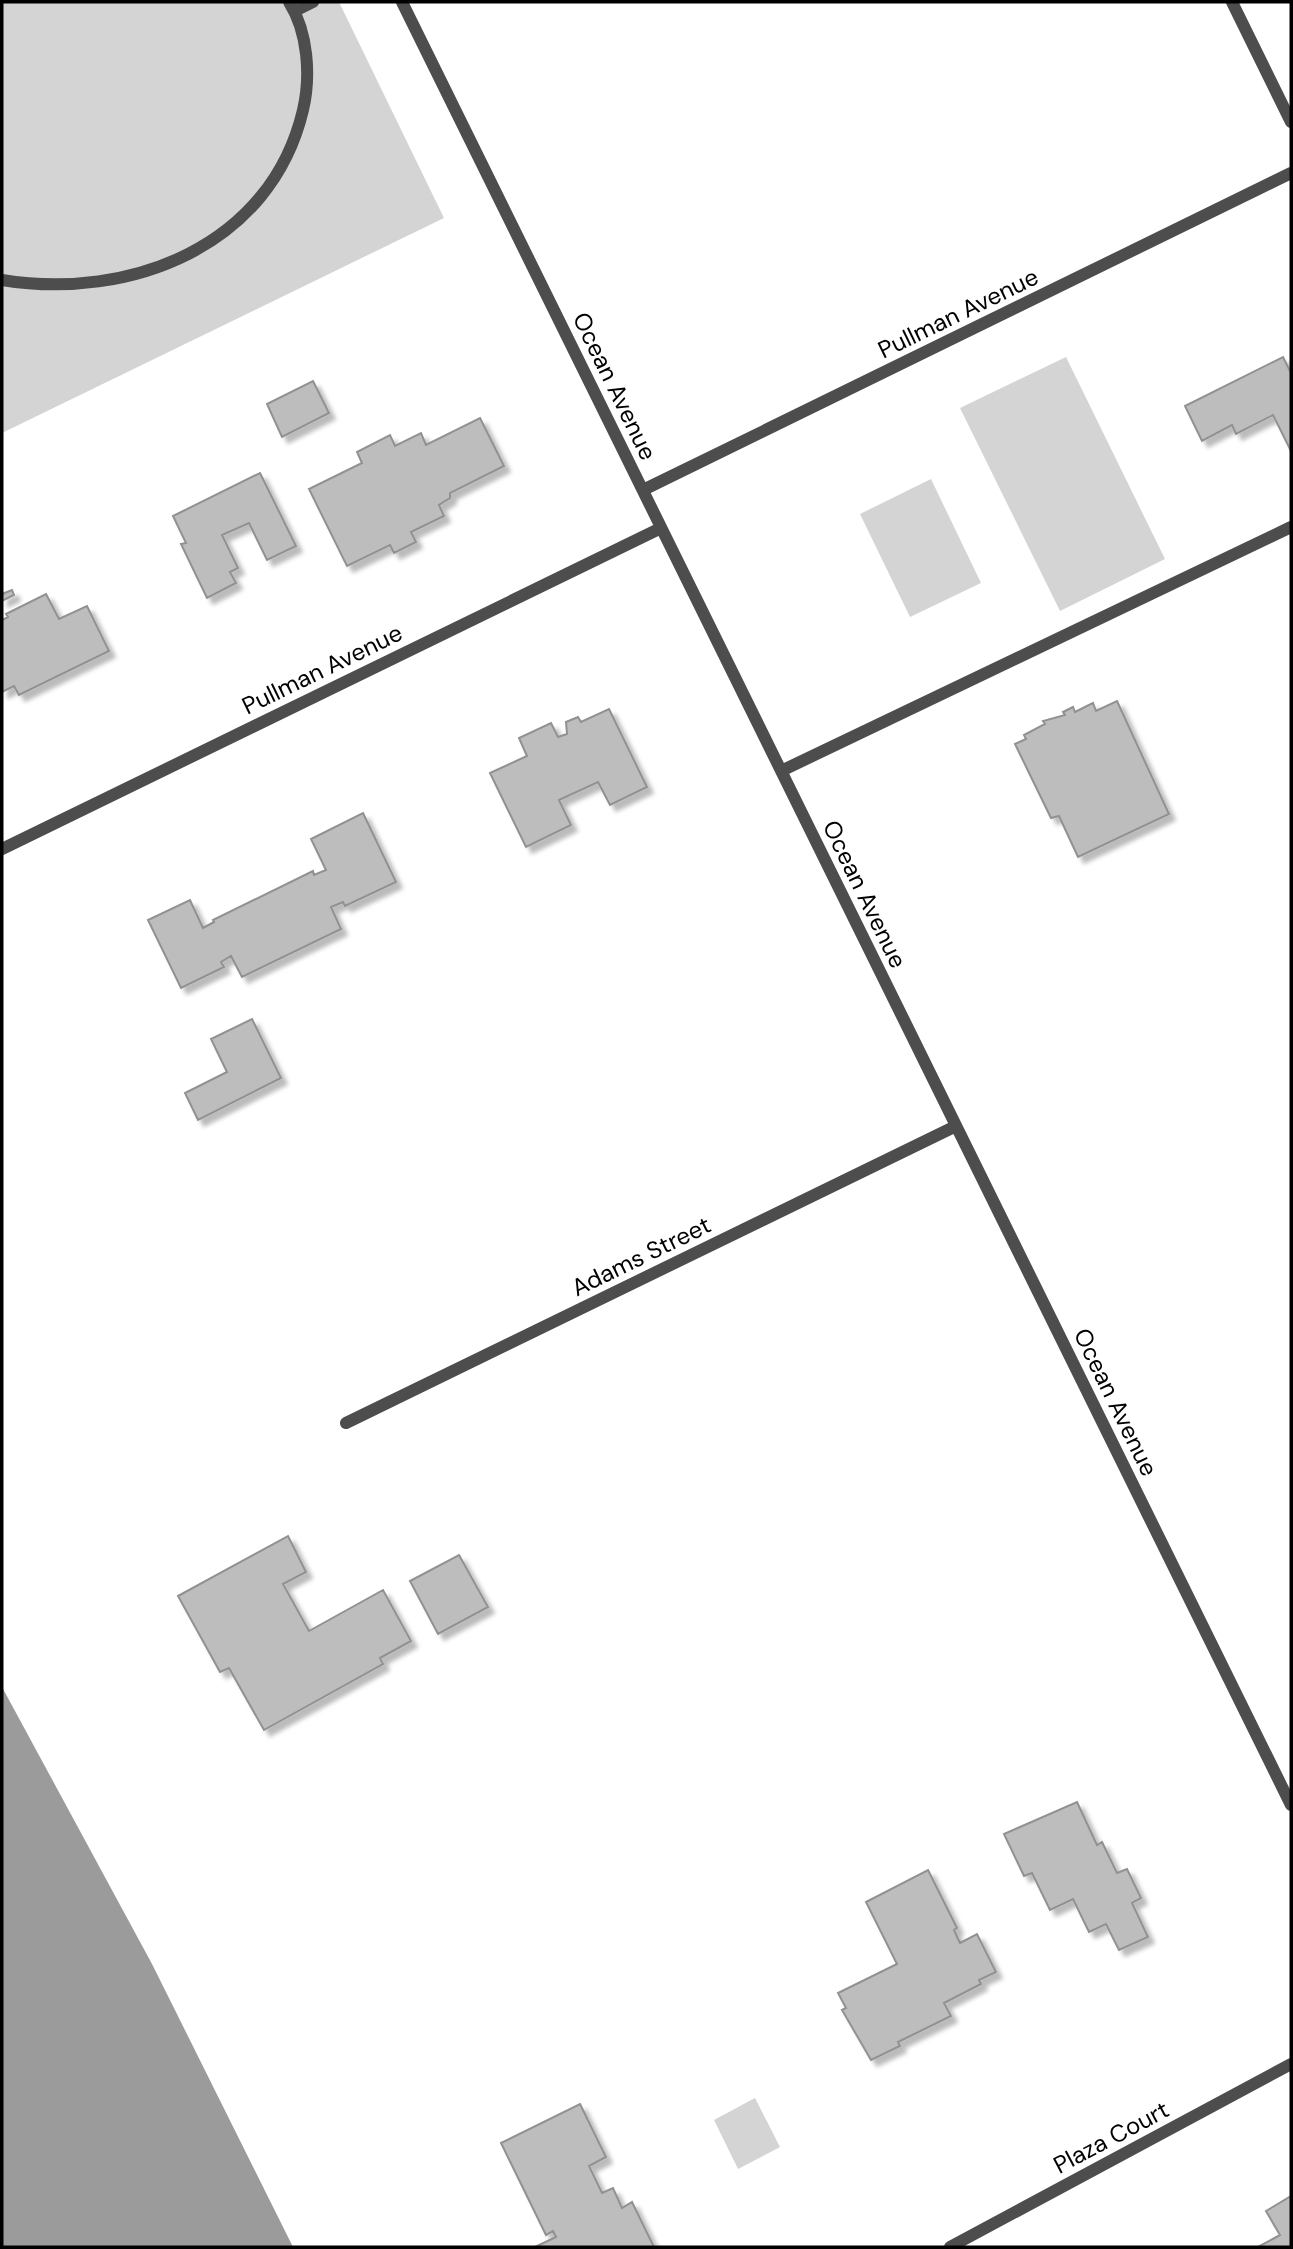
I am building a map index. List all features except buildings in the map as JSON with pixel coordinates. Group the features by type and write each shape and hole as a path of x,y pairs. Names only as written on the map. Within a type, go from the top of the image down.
{"street":[{"path":"2,280 42,287 87,285 134,276 175,261 213,241 250,209 280,173 298,134 308,89 305,44 292,6 313,2"},
{"name":"Ocean Avenue","path":"402,2 1291,1805"},
{"path":"1232,2 1291,122"},
{"name":"Pullman Avenue","path":"643,490 1291,173"},
{"path":"781,771 1291,527"},
{"name":"Pullman Avenue","path":"2,849 662,528"},
{"name":"Adams Street","path":"345,1423 956,1126"},
{"name":"Plaza Court","path":"950,2247 1291,2064"}],"shaded area":[{"path":"2,2 339,2 444,218 2,433"},
{"path":"1066,357 1165,559 1060,611 960,408"},
{"path":"931,479 981,583 910,617 860,514"},
{"path":"2,1687 152,1964 293,2247 2,2247"},
{"path":"755,2098 780,2147 738,2169 714,2120"}]}
